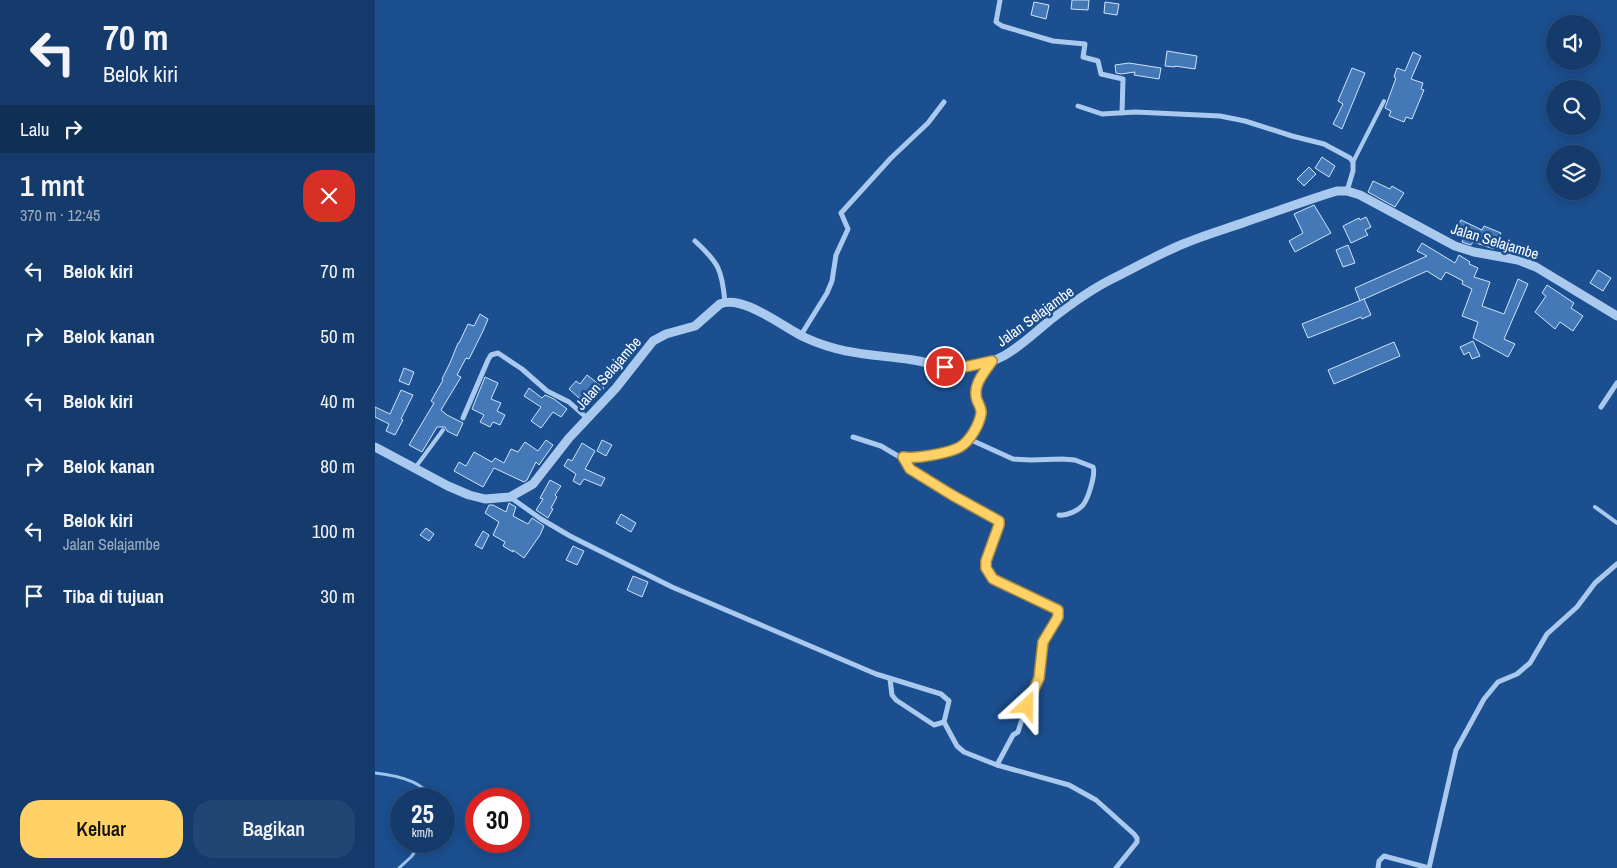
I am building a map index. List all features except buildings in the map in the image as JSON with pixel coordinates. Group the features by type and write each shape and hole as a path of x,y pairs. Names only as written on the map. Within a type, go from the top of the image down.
{"street":[{"path":"1000,0 996,22 1002,26 1053,42 1085,44 1083,57 1098,61 1101,74 1123,79 1122,113"},
{"path":"801,335 827,293 832,281 836,255 848,230 841,213 891,158 928,123 944,102"},
{"path":"1078,106 1102,114 1135,112 1203,114 1237,119 1324,144 1347,156 1353,162 1353,171 1347,192"},
{"name":"Jalan Selajambe","path":"375,447 448,486 469,495 485,499 511,497 533,484 554,456 616,388 657,338 673,331 695,326 720,304 725,302 738,302 761,312 801,335 839,350 960,368 1004,357 1062,312 1102,285 1172,249 1201,237 1331,193 1347,192 1361,195 1455,246 1474,252 1518,260 1537,267 1617,316"},
{"path":"695,241 711,256 720,269 725,302"},
{"path":"463,418 488,360 491,355 498,353 522,369 547,391 569,402 587,418"},
{"path":"853,437 881,446 903,457 933,454 961,446 969,439 982,412 977,399 976,388 981,376 992,361"},
{"path":"1601,407 1617,383"},
{"path":"969,439 1013,459 1075,460 1093,467 1095,471 1083,505 1068,515 1059,515"},
{"path":"903,457 910,469 999,521 986,561 986,568 993,579 1058,610 1059,614 1043,642 1039,678 1020,728 1013,735 997,765"},
{"path":"511,497 570,536 649,577 876,674 941,694 947,698 949,704 944,722 957,746 963,752 997,765 1069,785 1097,800 1137,838 1137,842 1116,868"},
{"path":"1378,868 1379,861 1384,856 1429,868 1456,750 1484,699 1498,682 1517,674 1525,668 1535,656 1547,634 1577,607 1595,583 1617,564"},
{"path":"890,678 892,695 896,700 934,725 944,722"}],"lane":[{"path":"1353,162 1384,101"},
{"path":"415,468 443,430"},
{"path":"1595,507 1617,523"}],"waterway":[{"path":"375,773 399,777 423,788"},
{"path":"399,868 414,853"}],"route":[{"path":"945,367 960,368 992,361 981,376 976,388 977,399 982,412 980,418 969,439 961,446 933,454 911,458 903,457 910,469 999,521 986,561 986,568 993,579 1058,610 1058,617 1043,642 1041,649 1043,658 1039,678 1027,706"}]}
